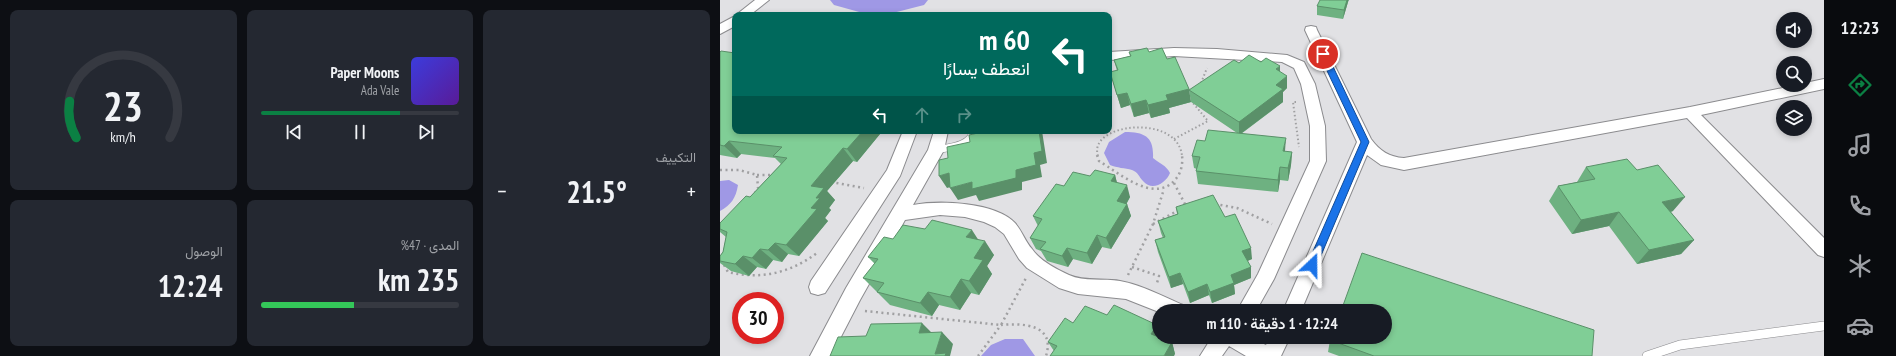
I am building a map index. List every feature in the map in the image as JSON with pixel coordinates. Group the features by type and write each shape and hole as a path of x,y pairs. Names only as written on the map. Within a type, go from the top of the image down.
{"street":[{"path":"746,12 763,0"},
{"path":"720,30 732,22"},
{"path":"1312,30 1365,142 1371,151 1382,159 1396,164 1404,164 1690,112 1824,84"},
{"path":"1112,56 1171,51 1214,53 1282,58 1293,61 1300,66 1315,105 1320,154 1316,168 1257,295 1251,304"},
{"path":"1690,112 1824,250"},
{"path":"818,288 894,172 909,134"},
{"path":"820,356 845,309 936,150 940,134"},
{"path":"1295,304 1365,142"},
{"path":"900,214 939,208 977,214 992,219 1006,225 1020,242 1025,254 1058,278 1073,284 1088,287 1120,289 1160,304"},
{"path":"1210,356 1219,344"},
{"path":"1242,344 1271,356 1277,344"}],"lane":[{"path":"936,150 967,143 973,138 974,134"},
{"path":"1648,356 1649,354 1680,345 1824,326"}],"path":[{"path":"1200,84 1214,53"},
{"path":"1174,139 1208,121 1193,103 1195,97"},
{"path":"1298,102 1293,102 1300,152"},
{"path":"1110,134 1097,145 1096,151 1099,161 1147,188 1164,189 1174,183 1180,175 1183,156 1181,149 1174,139 1160,131 1132,127 1120,129 1112,133"},
{"path":"720,170 733,168 746,170 757,175 779,175"},
{"path":"754,194 758,188 757,175"},
{"path":"825,182 864,188"},
{"path":"860,194 868,183"},
{"path":"1174,183 1186,206"},
{"path":"1120,289 1153,224 1164,189"},
{"path":"1212,203 1237,208 1287,230"},
{"path":"1153,224 1186,206 1193,205"},
{"path":"720,258 728,272 750,277 761,277 797,266 807,261 819,251"},
{"path":"978,356 1001,325 1034,262"},
{"path":"845,309 1001,325 1024,323 1041,330 1047,340 1049,349 1046,356"}],"shaded area":[{"path":"1125,132 1138,133 1147,137 1150,141 1152,145 1153,158 1165,166 1170,173 1162,183 1150,186 1134,171 1110,165 1104,153 1109,142"},
{"path":"729,180 738,185 737,190 732,201 720,211 720,181"},
{"path":"1005,339 1023,339 1035,356 981,356 991,345"}],"building":[{"path":"1320,0 1347,0 1344,10 1317,6"},
{"path":"1147,48 1149,52 1162,48 1167,59 1175,57 1189,89 1166,95 1168,100 1148,105 1146,100 1131,104 1127,93 1117,95 1112,79 1112,72 1118,70 1114,60 1131,56 1129,52"},
{"path":"720,52 732,53 732,134 860,134 847,149 843,148 811,186 824,188 816,198 820,198 811,208 817,209 786,245 775,243 768,250 760,249 752,258 743,256 735,264 720,261 727,232 720,229 720,223 746,196 750,197 787,158 773,156 782,147 729,141 724,146 720,145"},
{"path":"1249,55 1261,62 1266,58 1280,66 1276,69 1287,76 1276,85 1283,89 1239,122 1189,90 1234,60 1239,63"},
{"path":"1208,130 1286,138 1283,151 1292,152 1288,168 1280,167 1278,180 1196,171 1200,157 1192,156 1197,140 1205,141"},
{"path":"1039,134 1042,151 1034,153 1036,165 1016,170 1016,178 972,189 972,182 950,188 949,173 939,176 939,160 948,158 947,147 970,142 969,135"},
{"path":"1627,159 1637,170 1658,165 1685,197 1662,202 1694,240 1649,250 1619,212 1581,220 1558,186 1595,179 1586,167"},
{"path":"1095,170 1115,175 1111,181 1127,185 1117,201 1127,204 1106,238 1097,235 1087,253 1067,248 1062,256 1040,249 1046,242 1030,238 1042,219 1033,216 1056,184 1064,186 1073,172 1090,176"},
{"path":"1213,195 1225,217 1235,214 1251,248 1242,251 1251,267 1231,275 1234,283 1210,292 1207,284 1188,292 1180,273 1169,277 1155,240 1165,237 1158,221 1178,214 1176,207"},
{"path":"932,220 972,230 966,237 985,241 974,258 983,260 969,281 961,279 950,297 928,292 920,303 877,292 884,283 863,278 878,259 868,257 884,237 893,239 903,225 925,229"},
{"path":"1362,253 1594,330 1592,356 1374,356 1341,344 1392,344 1392,304 1344,304"},
{"path":"1114,305 1152,323 1152,344 1171,344 1164,356 1050,356 1057,346 1048,342 1065,318 1073,323 1085,306 1107,315"},
{"path":"922,323 919,333 942,332 935,354 946,353 945,356 830,356 838,337 866,336 871,324"}],"waterway":[{"path":"843,0 877,9 915,0"}],"route":[{"path":"1312,265 1365,142 1323,54"}]}
